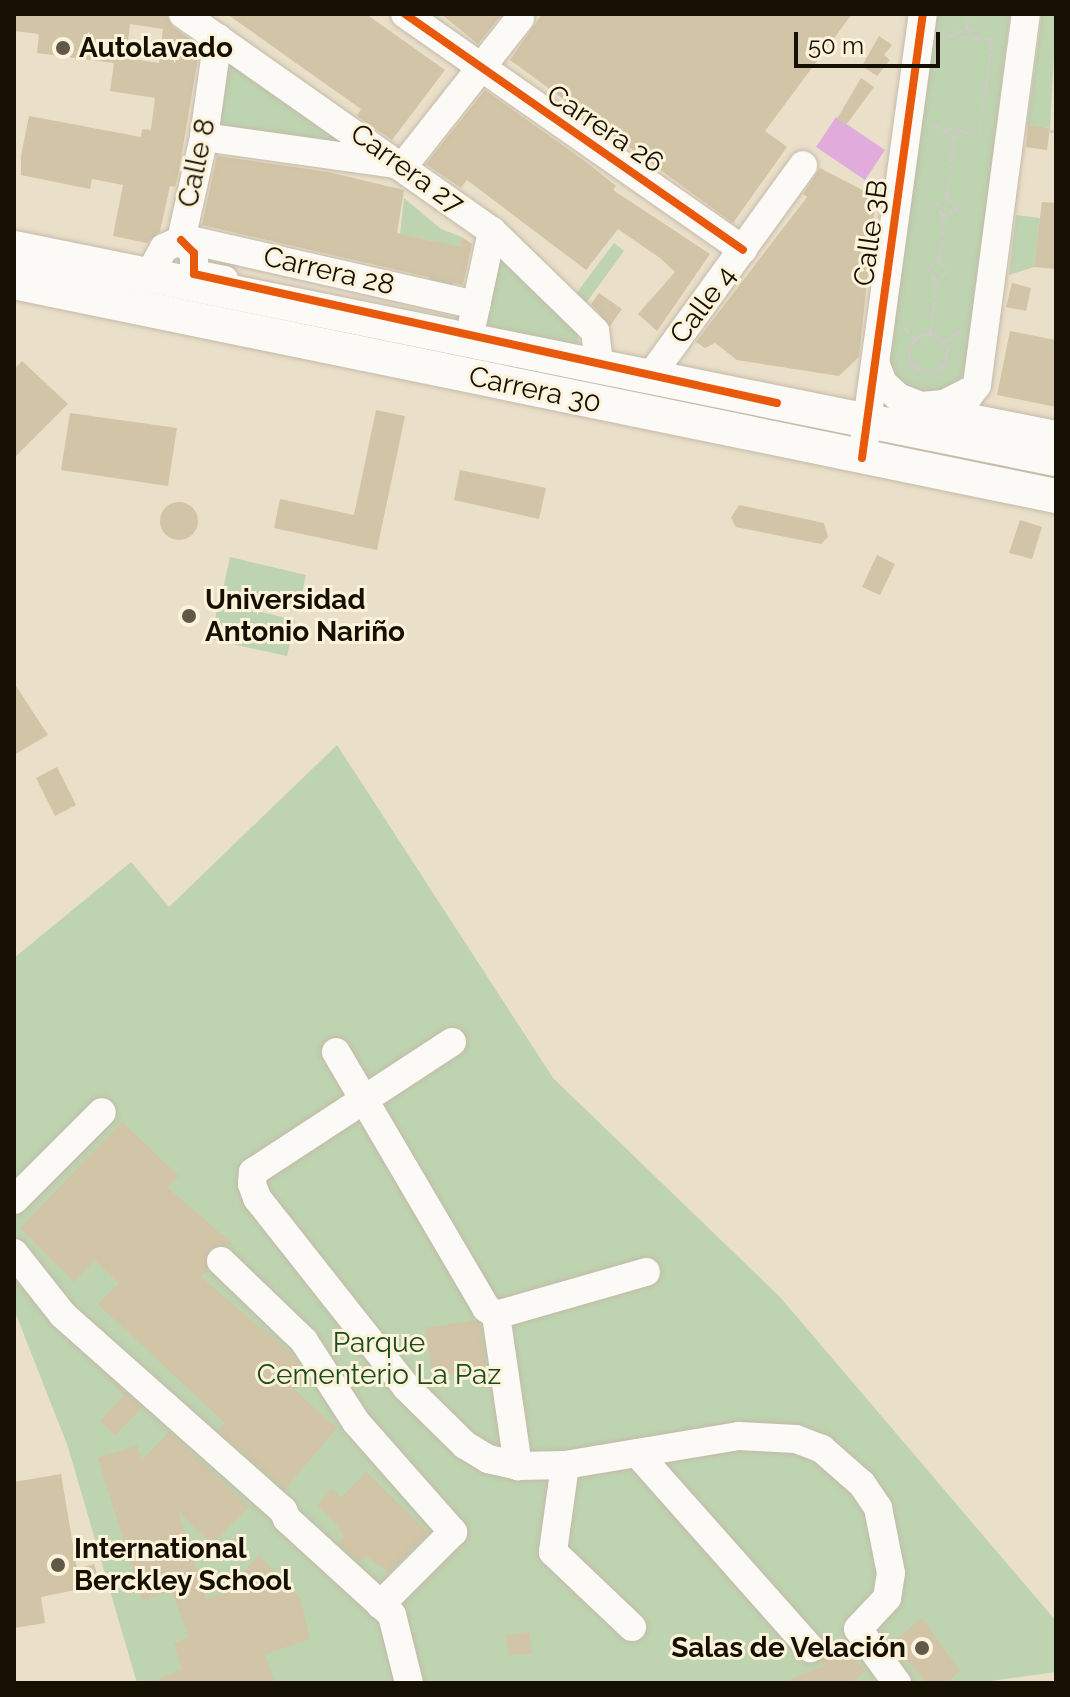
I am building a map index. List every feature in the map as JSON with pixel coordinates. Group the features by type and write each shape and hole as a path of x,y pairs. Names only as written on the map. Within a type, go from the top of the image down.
{"main road":[{"name":"Carrera 30","path":"14,248 150,273 869,422 941,423 1056,459"},
{"name":"Carrera 30","path":"14,282 1056,496"},
{"path":"918,467 941,423"}],"street":[{"name":"Carrera 27","path":"183,14 404,165 492,231 595,331 598,355"},
{"name":"Carrera 26","path":"405,14 478,69 743,250"},
{"name":"Calle 3B","path":"862,458 923,14"},
{"path":"941,423 977,385 1026,14"},
{"path":"204,137 404,165 520,18"},
{"name":"Calle 8","path":"150,273 164,248 181,239 204,137 218,38"},
{"name":"Calle 4","path":"657,367 803,165"},
{"name":"Carrera 28","path":"181,239 474,317 492,231"},
{"path":"181,239 194,253 194,274 777,403"},
{"path":"876,365 883,383 898,397 921,406 944,404 977,385"},
{"path":"941,423 1056,435"},
{"path":"452,1042 253,1172 257,1198 406,1387 465,1445 488,1459 518,1466 565,1465 769,1435 796,1439 844,1466 878,1508 891,1573 887,1598 858,1629 897,1683"},
{"path":"336,1052 486,1308 496,1315 518,1466"},
{"path":"14,1200 102,1112"},
{"path":"14,1253 63,1315 283,1510 380,1605 401,1635 409,1683"},
{"path":"221,1261 304,1341 356,1422 453,1532 380,1605"},
{"path":"496,1315 646,1272"},
{"path":"637,1453 810,1648"},
{"path":"565,1465 553,1552 632,1627"}],"path":[{"path":"967,27 969,14"},
{"path":"952,35 967,27"},
{"path":"967,27 982,39"},
{"path":"934,111 932,126 980,133 992,40 945,34 942,49"},
{"path":"943,128 954,139"},
{"path":"954,139 968,131"},
{"path":"1050,131 1056,131"},
{"path":"944,216 957,209 947,197 954,139"},
{"path":"936,281 947,272 939,260 944,216 935,205 947,197"},
{"path":"930,335 936,281 927,269 939,260"},
{"path":"943,343 970,324"},
{"path":"930,335 943,343 947,354 939,368 918,369 909,349 919,336 930,335"}],"green space":[{"path":"933,14 1010,14 966,371 952,390 926,395 895,382 886,359"},
{"path":"1042,14 1056,14 1050,128 1027,125"},
{"path":"228,56 349,146 216,126"},
{"path":"404,198 441,229 462,237 452,288 429,282 438,242 400,234"},
{"path":"1016,215 1040,218 1034,267 1009,275"},
{"path":"614,243 624,251 586,303 575,295"},
{"path":"504,255 577,327 579,348 484,329 497,260"},
{"path":"230,557 306,575 298,612 222,594"},
{"path":"219,602 295,620 287,656 210,639"},
{"name":"Parque Cementerio La Paz","path":"337,745 553,1078 780,1297 1056,1621 1056,1672 976,1683 137,1683 68,1447 14,1309 14,958 131,862 169,907"}],"shaded area":[{"path":"836,117 885,150 865,180 816,147"}],"building":[{"path":"14,14 166,14 173,27 200,46 178,176 175,187 170,186 160,231 147,243 113,236 123,185 92,179 90,189 21,175 21,156 29,116 141,137 142,129 151,130 155,98 110,91 114,63 37,53 39,34 14,31","holes":["130,24 163,29 159,63 126,58"]},
{"path":"227,14 366,14 445,70 392,140 357,116 361,109"},
{"path":"441,14 502,14 478,44"},
{"path":"542,14 852,14 765,131 787,147 733,223 510,60"},
{"path":"879,36 892,45 884,55 890,60 877,76 862,66"},
{"path":"861,78 874,87 846,125 837,119"},
{"path":"485,90 586,162 616,186 613,190 710,254 657,331 638,314 675,272 660,258 618,229 586,270 467,180 461,188 426,164"},
{"path":"1028,125 1050,128 1047,150 1026,147"},
{"path":"217,156 328,172 404,190 397,233 460,247 462,237 472,244 463,285 202,225"},
{"path":"820,168 876,197 859,357 839,376 737,360 715,343 705,348 696,342 807,197 803,194"},
{"path":"1042,202 1056,203 1056,269 1034,267"},
{"path":"1012,283 1031,288 1026,311 1006,307"},
{"path":"599,293 622,309 610,326 591,304"},
{"path":"1010,331 1056,340 1056,407 997,395"},
{"path":"22,361 68,404 14,458 14,370"},
{"path":"376,410 405,416 377,550 274,528 280,499 354,515"},
{"path":"70,413 177,428 168,486 61,470"},
{"path":"460,470 546,488 539,519 454,500"},
{"path":"179,502 192,508 198,521 192,534 179,540 166,534 160,521 166,508"},
{"path":"739,505 824,523 828,537 821,544 736,527 731,518"},
{"path":"1020,520 1042,527 1032,559 1009,553"},
{"path":"877,555 895,564 880,595 862,587"},
{"path":"14,683 48,735 14,755"},
{"path":"57,767 76,805 55,816 36,778"},
{"path":"122,1122 179,1176 167,1187 233,1244 208,1250 207,1270 201,1277 293,1355 307,1377 295,1390 337,1428 285,1489 218,1430 225,1423 98,1304 119,1283 95,1260 74,1282 20,1228"},
{"path":"474,1320 480,1325 487,1369 433,1378 425,1328"},
{"path":"103,1373 142,1407 115,1435 100,1421 124,1395"},
{"path":"169,1432 249,1507 212,1544 178,1511 206,1599 226,1592 259,1555 300,1598 310,1639 265,1654 275,1683 150,1683 182,1669 174,1643 189,1638 172,1591 142,1600 98,1458 137,1445 142,1460"},
{"path":"366,1472 428,1533 389,1572 366,1556 360,1562 338,1543 344,1537 338,1526 317,1505 332,1489 341,1498"},
{"path":"61,1474 77,1569 94,1564 100,1585 41,1597 45,1623 14,1628 14,1482"},
{"name":"Salas de Velación","path":"922,1618 960,1671 946,1683 926,1683 892,1643"},
{"path":"529,1632 532,1653 509,1656 506,1635"},
{"path":"840,1641 865,1671 851,1683 781,1683 824,1666 820,1661"}],"cycle path":[{"path":"405,14 743,250"},
{"path":"862,458 923,14"},
{"path":"181,240 194,253 194,274 777,403"}],"place":[{"name":"Autolavado","path":"63,48"},
{"name":"Universidad Antonio Nariño","path":"189,616"},
{"name":"International Berckley School","path":"58,1565"},
{"name":"Salas de Velación","path":"922,1648"}]}
